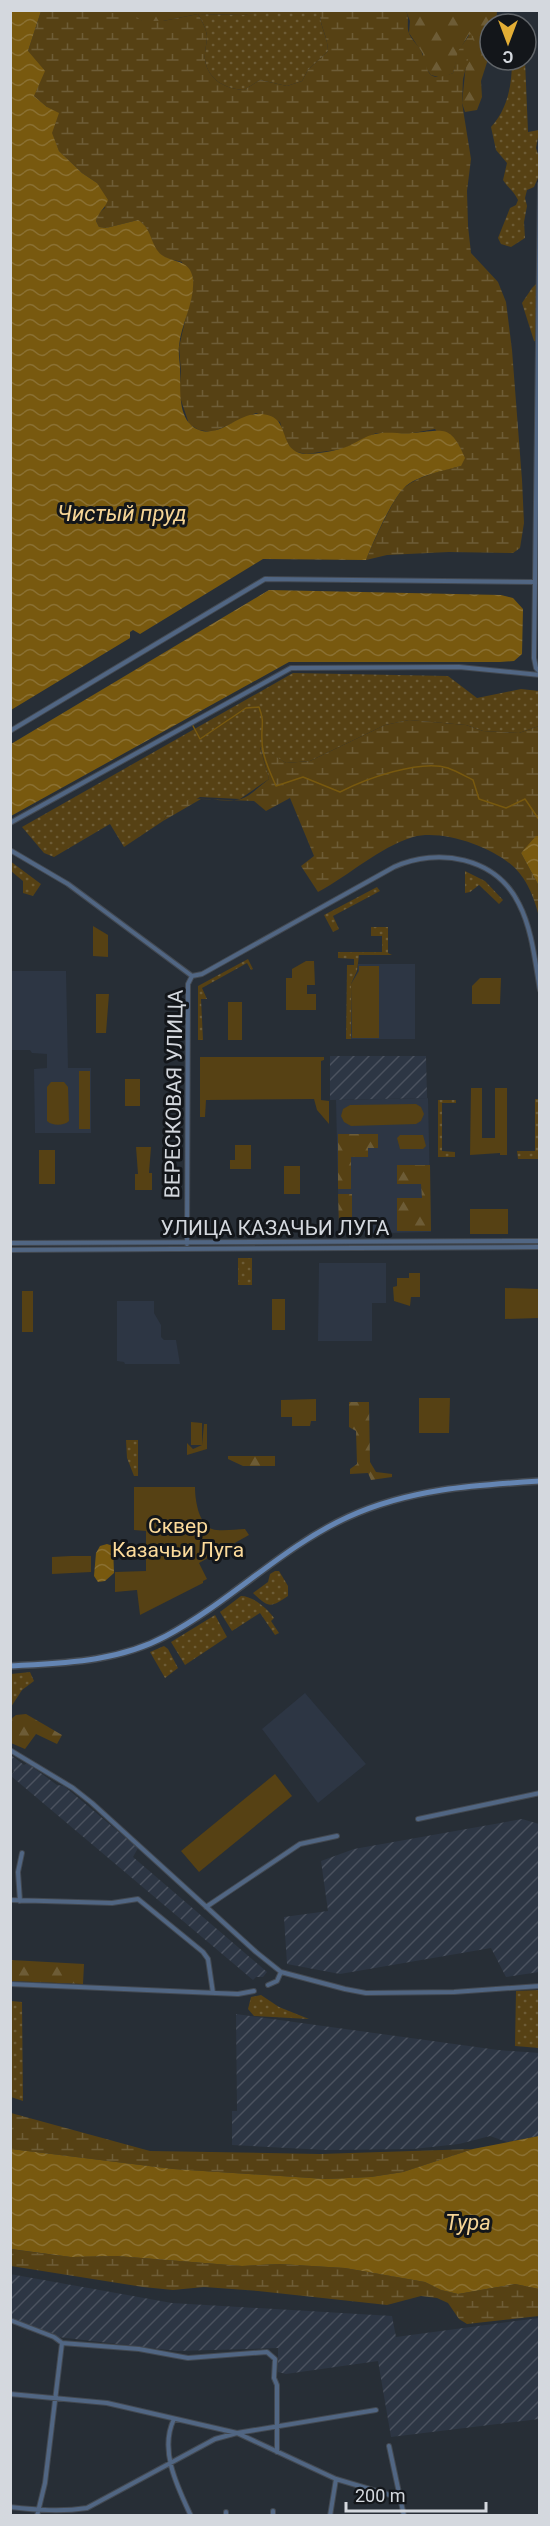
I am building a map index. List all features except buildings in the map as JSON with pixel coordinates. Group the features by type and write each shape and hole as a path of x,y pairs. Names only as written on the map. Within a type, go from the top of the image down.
{"main road":[{"path":"10,1666 91,1660 130,1651 164,1637 213,1607 307,1539 370,1507 434,1491 540,1481"}],"street":[{"path":"540,184 534,658 540,674"},
{"path":"10,731 264,579 535,582"},
{"path":"10,823 291,668 459,668 540,674"},
{"path":"10,850 59,878 192,976 202,974 394,867 416,858 442,855 470,862 495,875 512,892 527,924 540,990"},
{"name":"ВЕРЕСКОВАЯ УЛИЦА","path":"187,1250 188,984 192,976"},
{"name":"УЛИЦА КАЗАЧЬИ ЛУГА","path":"10,1243 540,1241"},
{"name":"УЛИЦА КАЗАЧЬИ ЛУГА","path":"10,1250 540,1247"},
{"path":"10,1750 73,1788 92,1803 256,1952 281,1971 345,1989 366,1992 453,1992 540,1986"},
{"path":"418,1819 540,1793"},
{"path":"206,1907 300,1844 337,1836"},
{"path":"20,1901 18,1872 22,1853"},
{"path":"10,1900 112,1903 138,1899 203,1952 208,1959 213,1993"},
{"path":"268,1985 277,1981 281,1971"},
{"path":"10,1984 238,1994 254,1991"},
{"path":"10,2320 54,2337 62,2343 139,2349 188,2358 267,2352 275,2359 274,2378 277,2385 279,2428 277,2453"},
{"path":"37,2513 45,2483 62,2343"},
{"path":"10,2394 107,2403 237,2433 336,2479 400,2498"},
{"path":"10,2506 37,2513 87,2508 215,2439 237,2433 279,2428 376,2410"},
{"path":"174,2418 169,2429 167,2443 170,2463 191,2516"},
{"path":"389,2446 404,2516"},
{"path":"330,2516 336,2479"}],"shaded area":[{"path":"358,964 415,964 415,1039 351,1039 351,984 358,971"},
{"path":"10,971 66,971 68,1068 91,1068 91,1133 35,1133 34,1069 47,1068 47,1054 32,1053 30,1050 11,1050"},
{"path":"330,1056 426,1056 427,1098 330,1100"},
{"path":"428,1098 431,1232 339,1234 336,1100"},
{"path":"319,1263 386,1263 386,1303 372,1303 372,1341 318,1341"},
{"path":"117,1301 154,1301 154,1313 161,1325 161,1337 164,1340 176,1340 180,1364 125,1364 117,1361"},
{"path":"305,1693 366,1764 318,1803 262,1729"},
{"path":"11,1755 24,1765 27,1763 57,1785 64,1786 138,1848 133,1857 267,1972 263,1977 256,1977 253,1980 11,1776 14,1771 11,1768"},
{"path":"522,1819 539,1824 539,1972 506,1977 491,1948 340,1974 287,1964 284,1917 328,1911 321,1861 354,1849"},
{"path":"236,2014 498,2050 539,2053 539,2136 507,2142 490,2136 459,2144 413,2149 326,2150 232,2145 232,2111 237,2111"},
{"path":"10,2274 172,2303 392,2316 396,2337 539,2318 539,2419 391,2437 378,2361 286,2374 278,2372 278,2348 177,2351 58,2337 11,2318"}],"green space":[{"path":"265,10 320,11 328,51 308,70 302,81 287,86 260,80 244,90 231,88 219,82 207,67 205,57 207,36 198,14 244,15"},
{"path":"41,11 92,11 134,15 142,21 163,21 198,14 206,33 205,60 210,73 219,82 231,88 244,90 260,80 287,86 302,81 308,70 328,51 320,11 406,11 410,36 421,50 430,74 438,77 453,73 458,51 470,34 474,37 463,79 462,103 471,159 467,191 468,226 471,253 498,282 506,302 522,480 524,523 520,548 513,553 449,552 387,555 366,560 389,510 405,487 425,476 461,466 435,429 413,433 376,433 343,449 306,454 293,451 285,440 280,422 256,413 212,432 199,430 189,424 179,394 181,372 179,347 191,295 182,262 167,258 158,252 146,228 138,220 106,228 99,227 96,221 98,214 105,208 97,183 82,173 59,151 51,133 47,107 34,96 28,51"},
{"path":"92,11 265,11 244,15 198,14 163,21 142,21"},
{"path":"406,11 497,11 478,12 478,72 484,72 481,81 482,97 477,110 465,112 462,103 469,34 459,51 453,73 442,78 431,75 423,64 423,54 409,33 410,21"},
{"path":"511,72 526,72 528,132 539,130 536,148 539,157 538,178 534,187 527,190 525,198 527,206 524,222 525,238 511,247 501,244 498,238 510,208 516,205 518,200 503,180 507,163 496,150 491,127 505,104"},
{"path":"537,283 539,343 534,341 522,303"},
{"path":"293,673 448,676 477,698 521,689 539,691 539,726 519,733 483,731 466,725 409,720 385,725 310,761 286,763 260,747 269,779 240,799 200,797 166,816 163,821 124,847 110,824 54,857 44,853 22,827"},
{"path":"409,720 466,725 483,731 519,733 539,726 539,836 521,853 539,886 539,917 527,885 520,873 506,860 467,842 438,836 425,835 400,842 318,892 301,866 314,856 290,798 266,811 254,801 232,800 244,798 269,779 260,746 286,763 310,761 385,725"},
{"path":"201,799 163,821 180,803"},
{"path":"10,861 41,884 33,896 23,893 23,881 11,871"},
{"path":"465,871 485,881 503,900 499,904 479,885 465,893"},
{"path":"377,887 380,891 333,916 339,929 333,932 324,915"},
{"path":"93,926 108,935 108,957 93,956"},
{"path":"371,927 388,927 388,953 392,955 359,955 357,971 351,984 351,1039 346,1039 347,965 354,965 354,959 338,958 338,952 382,952 382,936 371,936"},
{"path":"248,959 253,969 251,970 247,963 202,988 207,999 201,999 203,1040 198,1040 198,986"},
{"path":"306,961 314,961 315,985 307,985 307,994 316,994 316,1010 286,1010 286,978 292,978 292,969"},
{"path":"359,966 379,966 379,1038 352,1038 351,984 359,971"},
{"path":"480,978 501,978 500,1004 472,1004 472,986"},
{"path":"96,994 109,994 106,1033 96,1033"},
{"path":"228,1002 242,1002 242,1040 228,1040"},
{"path":"200,1057 324,1057 321,1061 321,1100 329,1101 329,1124 317,1110 314,1099 206,1100 205,1117 200,1117"},
{"path":"79,1071 90,1071 90,1129 79,1129"},
{"path":"125,1079 140,1079 140,1106 125,1106"},
{"path":"51,1082 64,1082 68,1087 69,1121 61,1125 47,1121 47,1087"},
{"path":"471,1088 482,1088 482,1138 495,1138 495,1088 507,1088 507,1155 500,1155 500,1153 470,1155"},
{"path":"535,1099 539,1099 539,1159 518,1159 517,1151 535,1151"},
{"path":"438,1100 456,1100 456,1103 442,1103 442,1151 455,1152 455,1157 438,1157"},
{"path":"416,1104 421,1107 424,1114 421,1121 416,1124 351,1126 344,1122 341,1116 343,1109 350,1105"},
{"path":"338,1134 378,1134 378,1148 368,1148 368,1157 351,1157 351,1189 338,1189"},
{"path":"400,1135 423,1135 426,1146 423,1149 400,1149 397,1138"},
{"path":"235,1145 251,1145 251,1169 230,1169 230,1160 235,1160"},
{"path":"136,1147 151,1147 149,1173 152,1173 152,1190 135,1190 135,1174 138,1174"},
{"path":"39,1150 55,1150 55,1184 39,1184"},
{"path":"397,1165 430,1165 431,1231 397,1231 397,1198 422,1198 421,1184 397,1184"},
{"path":"284,1166 300,1166 300,1194 284,1194"},
{"path":"338,1194 352,1194 352,1224 339,1225"},
{"path":"470,1209 508,1209 508,1234 470,1234"},
{"path":"238,1258 252,1258 252,1285 238,1285"},
{"path":"409,1273 420,1273 420,1297 411,1297 410,1306 394,1301 393,1287 397,1286 397,1278 409,1278"},
{"path":"505,1288 539,1289 539,1318 505,1319"},
{"path":"22,1291 33,1291 33,1332 22,1332"},
{"path":"272,1299 285,1299 285,1330 272,1330"},
{"path":"419,1398 450,1398 449,1433 419,1433"},
{"path":"316,1399 316,1421 311,1421 310,1426 292,1426 292,1417 281,1417 281,1400"},
{"path":"349,1402 369,1402 370,1462 376,1472 392,1474 392,1477 371,1480 368,1473 350,1474 350,1469 357,1464 356,1431 349,1427"},
{"path":"191,1422 202,1423 202,1445 191,1445"},
{"path":"204,1424 207,1424 207,1449 187,1455 187,1443 193,1449 202,1445"},
{"path":"126,1440 138,1440 138,1476 134,1476 127,1458"},
{"path":"228,1456 275,1456 275,1466 243,1466 228,1459"},
{"name":"Сквер Казачьи Луга","path":"134,1487 195,1487 198,1510 207,1526 220,1530 245,1529 249,1535 199,1563 207,1579 203,1583 140,1615 137,1590 115,1592 115,1572 146,1571 146,1531 134,1530"},
{"path":"91,1556 91,1572 52,1574 52,1557"},
{"path":"279,1571 288,1586 288,1596 270,1605 253,1593 268,1582 270,1574"},
{"path":"241,1596 255,1601 268,1611 274,1618 271,1621 279,1633 275,1635 260,1613 232,1631 220,1612"},
{"path":"215,1615 227,1637 185,1665 171,1642"},
{"path":"164,1646 178,1668 165,1678 150,1652"},
{"path":"30,1672 34,1681 22,1690 11,1707 11,1674"},
{"path":"26,1714 62,1735 57,1744 36,1734 25,1749 11,1743 11,1719 16,1715"},
{"path":"275,1774 292,1796 199,1872 181,1851"},
{"path":"11,1960 84,1964 83,1984 11,1981"},
{"path":"539,1990 539,2048 515,2046 516,1991"},
{"path":"261,1995 279,2007 309,2019 254,2016 248,2009 251,1997"},
{"path":"11,2001 22,2002 23,2101 11,2097"},
{"path":"11,2113 150,2151 320,2154 473,2149 403,2172 371,2177 326,2179 173,2169 11,2149"},
{"path":"10,2249 71,2257 117,2256 242,2266 279,2264 345,2268 425,2282 441,2290 458,2294 515,2284 539,2289 539,2316 467,2324 459,2319 448,2303 437,2298 421,2296 387,2305 204,2287 173,2290 143,2287 11,2266"}],"water":[{"name":"Чистый пруд","path":"10,11 41,11 28,51 45,71 34,96 59,113 52,133 59,151 82,173 97,183 108,200 96,221 99,227 106,228 138,220 145,226 161,255 183,264 191,272 192,296 180,338 179,352 181,403 186,419 192,426 207,432 251,415 270,416 281,426 290,447 306,454 342,448 379,433 439,431 450,434 455,439 465,458 461,466 423,477 404,488 388,512 366,560 263,559 140,634 133,630 130,632 130,638 11,710"},
{"path":"269,590 501,595 513,598 523,609 522,654 514,661 500,662 289,662 11,816 11,744"},
{"path":"536,836 539,836 539,886 521,853"},
{"path":"107,1544 113,1546 114,1573 105,1581 98,1582 94,1576 96,1553 100,1546"},
{"name":"Тура","path":"539,2136 539,2289 515,2284 458,2294 441,2290 425,2282 345,2268 279,2264 242,2266 117,2256 71,2257 11,2249 11,2149 173,2169 326,2179 371,2177 403,2172 473,2149"}],"waterway":[{"path":"192,724 200,739 246,708 259,707 263,752 276,786 303,777 340,792 393,772 408,768 436,766 448,768 473,780 479,799 506,808 525,799 540,821"}]}
